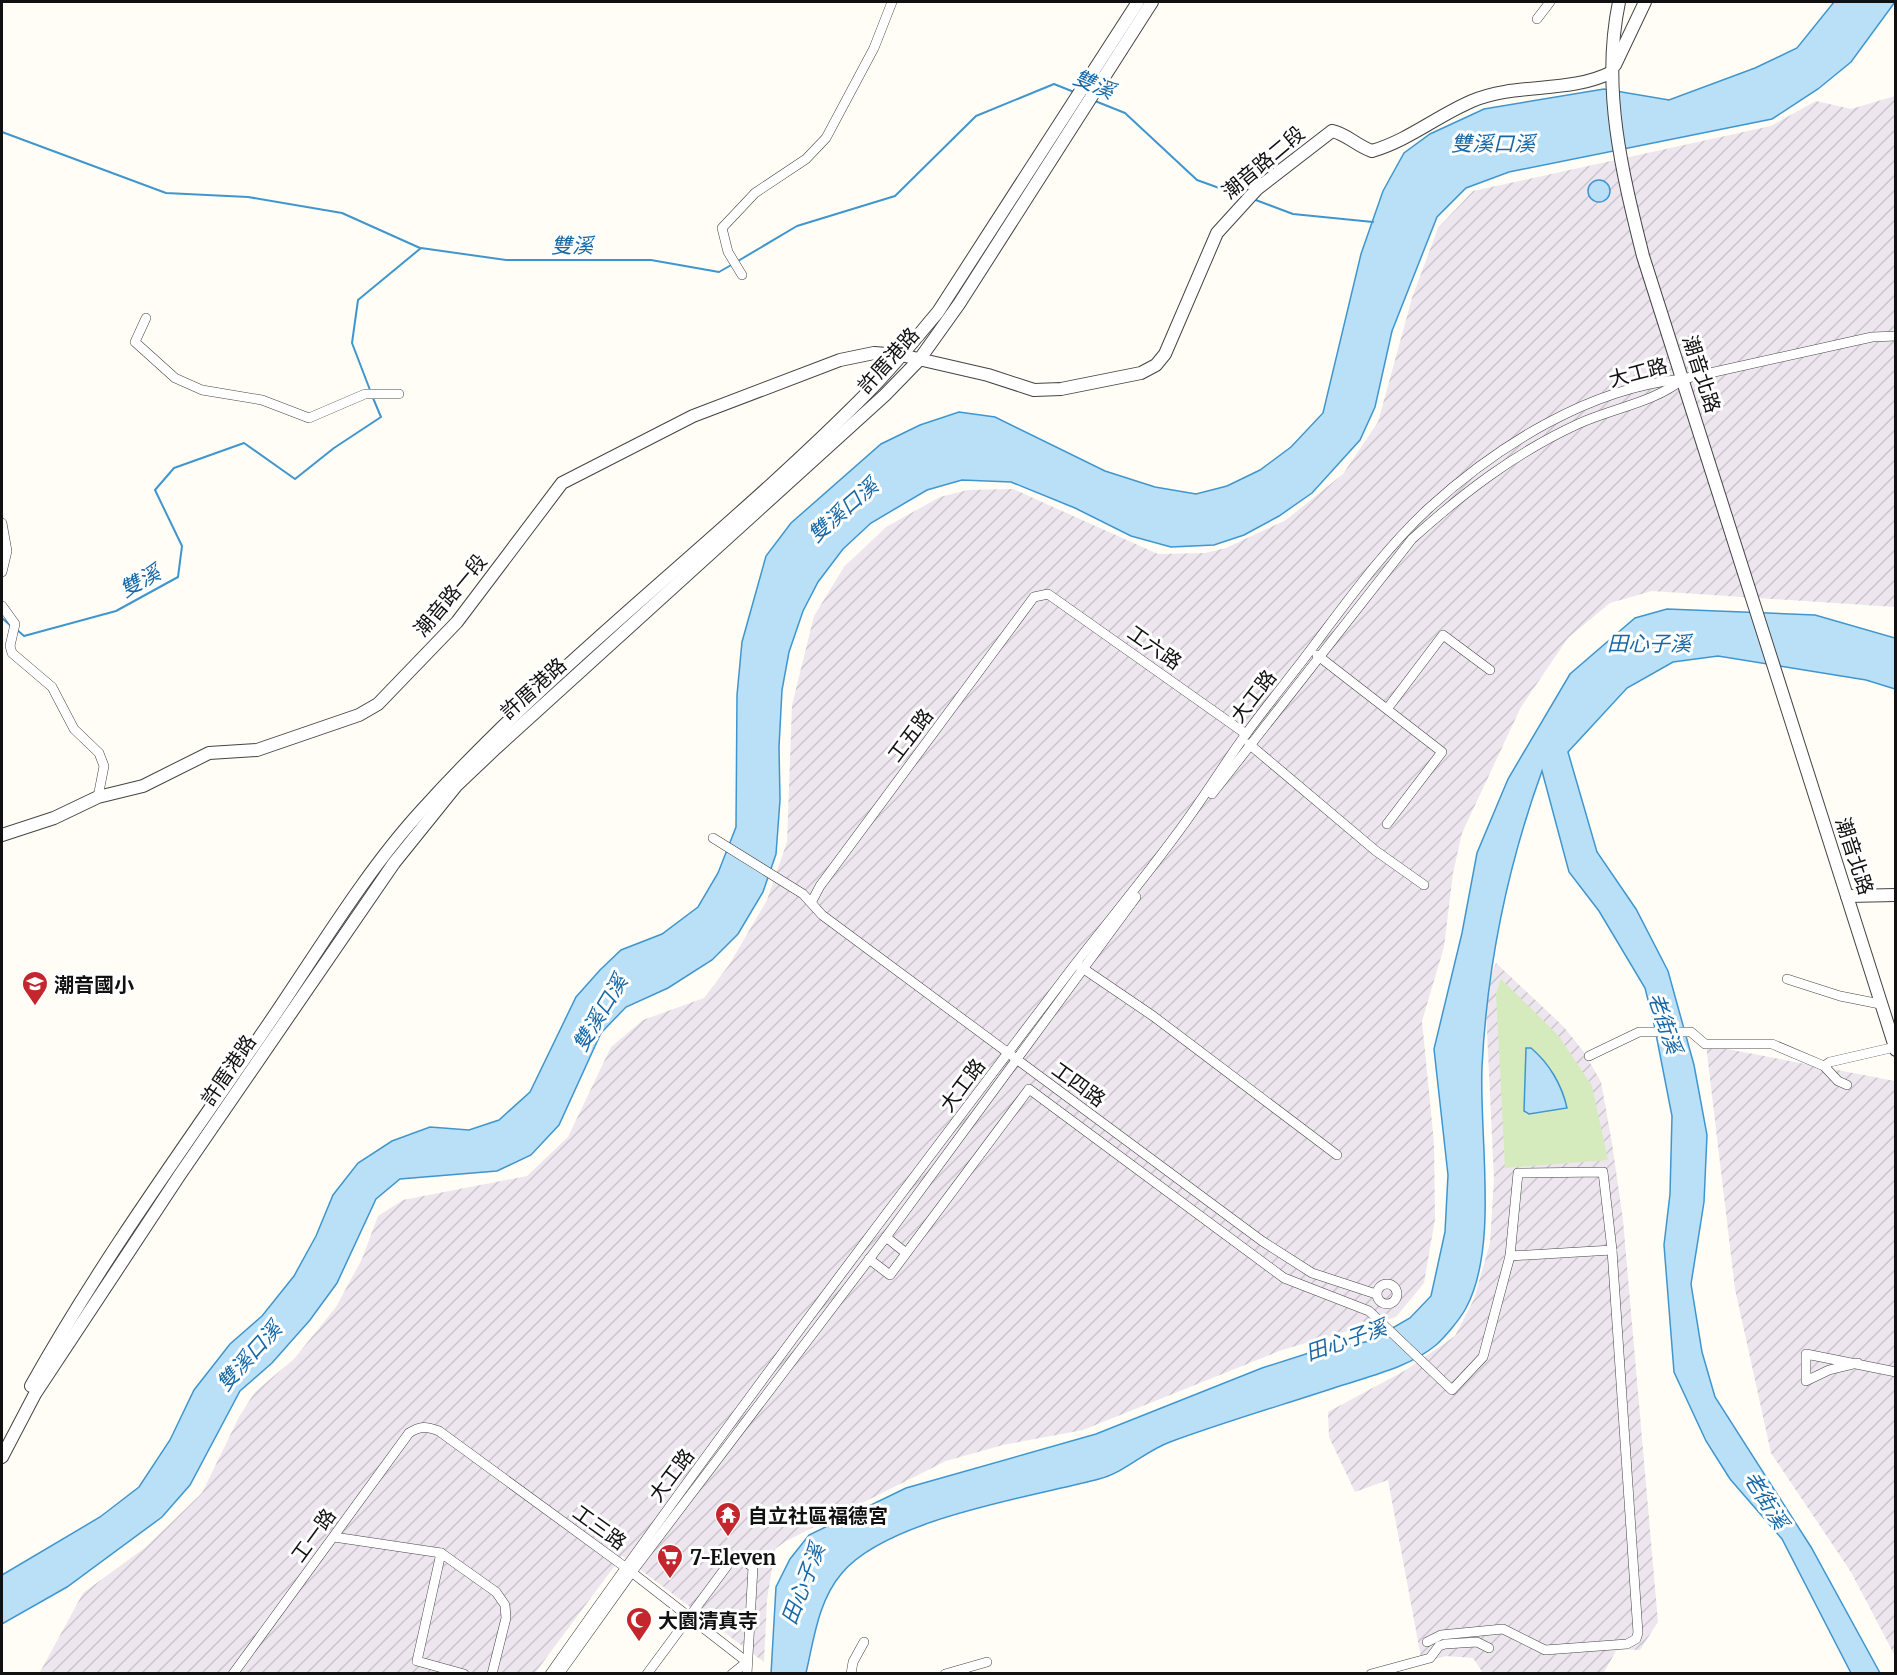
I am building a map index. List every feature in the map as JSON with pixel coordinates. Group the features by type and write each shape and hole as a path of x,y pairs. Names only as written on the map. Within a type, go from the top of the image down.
{"street":[{"path":"740,271 732,258 722,228 755,193 806,159 826,138 874,48 892,2"},
{"name":"許厝港路","path":"2,1457 21,1412 58,1338 240,1077 368,880 420,812 885,395 1072,104 1088,96 1138,2"},
{"name":"許厝港路","path":"471,767 574,659 753,500 868,392 910,357 983,268 1088,96 1152,2"},
{"path":"1537,19 1550,2"},
{"name":"潮音北路","path":"1619,2 1614,24 1612,87 1620,164 1643,256 1895,1048"},
{"path":"1612,72 1645,2"},
{"name":"潮音路二段","path":"910,357 988,375 1034,390 1061,389 1141,373 1156,365 1165,354 1217,233 1231,215 1257,189 1332,131 1339,132 1349,141 1372,150 1407,138 1473,101 1516,90 1595,81 1612,72"},
{"path":"146,318 135,342 175,378 202,390 262,400 309,418 365,394 399,394"},
{"path":"1683,379 1872,337 1896,336"},
{"name":"潮音路一段","path":"2,835 54,818 98,797 143,786 209,753 257,750 359,715 378,704 457,622 562,483 693,416 840,360 874,353 910,357"},
{"name":"大工路","path":"550,1674 1179,832 1246,734 1383,557 1424,512 1489,459 1542,425 1589,404 1663,381 1683,379"},
{"name":"大工路","path":"1079,966 1249,744 1320,658 1412,539 1470,488 1534,445 1581,422 1667,392 1683,379"},
{"path":"2,524 7,551 2,572"},
{"name":"工六路","path":"1041,594 1048,594 1246,734"},
{"name":"工五路","path":"812,901 820,886 1034,597 1041,594"},
{"path":"2,606 14,629 10,646 12,653 52,687 74,729 99,753 104,766 98,797"},
{"path":"1387,709 1443,635 1490,670"},
{"path":"1311,651 1442,752 1387,824"},
{"path":"1249,744 1376,851 1424,885"},
{"name":"工四路","path":"716,840 812,901 822,915 1011,1057 1296,1265 1352,1288 1376,1294"},
{"path":"1848,896 1896,895"},
{"path":"1079,966 1153,1016 1337,1155"},
{"path":"1787,979 1840,996 1880,1004"},
{"path":"1589,1056 1640,1032 1691,1032 1705,1044 1772,1044 1824,1066 1847,1085"},
{"path":"1824,1066 1830,1062 1895,1048"},
{"name":"大工路","path":"559,1674 628,1570 886,1237 1011,1057"},
{"path":"869,1259 890,1275 1029,1089 1284,1278 1369,1311 1452,1390 1483,1357 1510,1256 1518,1173 1603,1172 1611,1250 1637,1621 1636,1639 1627,1644 1545,1650 1503,1629 1441,1635 1427,1642"},
{"path":"886,1237 906,1252"},
{"path":"1510,1256 1611,1250"},
{"path":"1858,1363 1830,1370 1806,1381 1806,1354 1858,1363 1896,1372"},
{"name":"許厝港路","path":"2,1439 21,1412"},
{"name":"工一路","path":"233,1674 409,1433 419,1427 428,1427"},
{"name":"工三路","path":"428,1427 439,1431 628,1570 747,1662"},
{"path":"334,1537 441,1553 496,1592 505,1605 506,1618 492,1674"},
{"path":"441,1553 417,1661 464,1674"},
{"path":"646,1674 735,1555 753,1567 747,1674"},
{"path":"851,1674 853,1662 864,1642"},
{"path":"1371,1674 1430,1658 1439,1646 1445,1644 1477,1642 1489,1648"},
{"path":"732,1674 747,1662"},
{"path":"945,1674 987,1662"}],"shaded area":[{"path":"1895,96 1895,607 1652,591 1610,603 1568,638 1521,707 1462,833 1453,873 1444,947 1422,1021 1434,1143 1435,1219 1424,1283 1396,1317 1282,1350 1083,1430 1003,1445 946,1461 786,1541 775,1549 767,1600 764,1662 622,1556 535,1673 39,1674 83,1593 146,1547 202,1493 239,1417 255,1392 294,1359 336,1307 362,1259 378,1216 403,1200 527,1176 568,1137 611,1047 643,1020 704,998 729,965 767,900 787,842 792,705 814,616 844,567 886,527 940,497 968,490 1013,489 1158,554 1205,553 1226,548 1286,520 1343,474 1378,422 1412,298 1438,228 1473,191 1771,126 1816,101 1851,109"},
{"path":"1496,963 1563,1026 1584,1052 1601,1082 1612,1143 1623,1220 1658,1622 1640,1650 1617,1649 1603,1674 1483,1673 1473,1658 1446,1656 1422,1663 1388,1480 1355,1492 1329,1437 1328,1412 1406,1370 1455,1336 1474,1299 1490,1243 1494,1179 1485,989"},
{"path":"1706,1045 1895,1081 1895,1656 1851,1572 1771,1453 1735,1289"}],"green space":[{"path":"1501,979 1558,1035 1592,1086 1608,1160 1505,1168 1496,993"}],"water":[{"name":"雙溪口溪","path":"1834,2 1895,2 1851,62 1818,89 1772,119 1509,172 1466,188 1437,217 1392,331 1375,407 1360,440 1312,493 1279,516 1244,535 1214,545 1171,547 1131,536 1075,508 1011,482 962,480 927,490 871,523 843,549 818,582 803,611 789,652 782,690 779,747 780,800 776,854 763,892 738,934 712,960 668,988 626,1007 601,1033 559,1125 531,1155 497,1171 400,1179 376,1199 337,1283 310,1320 272,1363 240,1391 190,1485 162,1517 67,1587 2,1624 2,1575 100,1517 139,1487 170,1440 194,1390 230,1344 262,1316 294,1276 316,1236 333,1195 358,1163 392,1141 430,1127 469,1130 499,1120 530,1092 576,997 600,970 621,950 662,934 698,907 718,873 736,827 737,695 742,642 766,556 791,523 881,444 920,425 959,412 995,417 1105,471 1155,487 1196,494 1227,486 1260,470 1291,447 1323,413 1361,254 1383,191 1404,153 1430,134 1484,109 1604,89 1669,100 1755,68 1797,48"},
{"path":"1595,180 1603,180 1610,187 1610,195 1603,202 1595,202 1588,195 1588,187"},
{"path":"1667,609 1815,615 1895,638 1895,689 1866,680 1718,656 1673,662 1627,688 1568,752 1597,852 1636,909 1668,971 1694,1065 1707,1135 1704,1202 1691,1284 1702,1352 1715,1397 1811,1547 1880,1673 1851,1673 1782,1539 1730,1479 1706,1441 1674,1372 1664,1245 1670,1194 1672,1116 1654,1024 1645,988 1599,911 1569,872 1542,771 1509,880 1489,992 1482,1067 1485,1223 1482,1254 1476,1283 1466,1308 1448,1332 1436,1345 1404,1364 1170,1442 1108,1476 962,1512 892,1538 863,1554 842,1573 834,1584 822,1608 806,1673 771,1674 776,1587 790,1559 809,1535 906,1488 1096,1434 1262,1368 1309,1353 1370,1341 1410,1318 1431,1296 1445,1232 1448,1175 1434,1049 1462,933 1477,853 1508,779 1570,674 1635,618"},
{"path":"1526,1048 1531,1048 1538,1054 1554,1075 1567,1108 1529,1114 1524,1111"}],"waterway":[{"name":"雙溪","path":"738,261 797,226 895,196 976,116 1054,84 1074,92"},
{"name":"雙溪","path":"1095,101 1125,113 1197,180 1244,197"},
{"path":"2,132 166,193 248,197 342,213 420,248"},
{"name":"雙溪","path":"1253,199 1293,214 1373,222"},
{"name":"雙溪","path":"370,390 352,343 358,300 421,248 506,260 651,260 719,272 733,264"},
{"name":"雙溪","path":"16,629 24,636 116,611 178,577 182,546 155,490 174,468 244,443 295,479 334,448 381,417 373,398"},
{"name":"雙溪","path":"2,618 11,626"}],"place":[{"name":"潮音國小","path":"35,1007"},
{"name":"自立社區福德宮","path":"728,1538"},
{"name":"7-Eleven","path":"670,1580"},
{"name":"大園清真寺","path":"639,1643"}],"water label":[{"name":"田心子溪","path":"1649,643"},
{"name":"老街溪","path":"1665,1023"},
{"name":"田心子溪","path":"1346,1340"},
{"name":"老街溪","path":"1766,1500"},
{"name":"田心子溪","path":"803,1584"}]}
